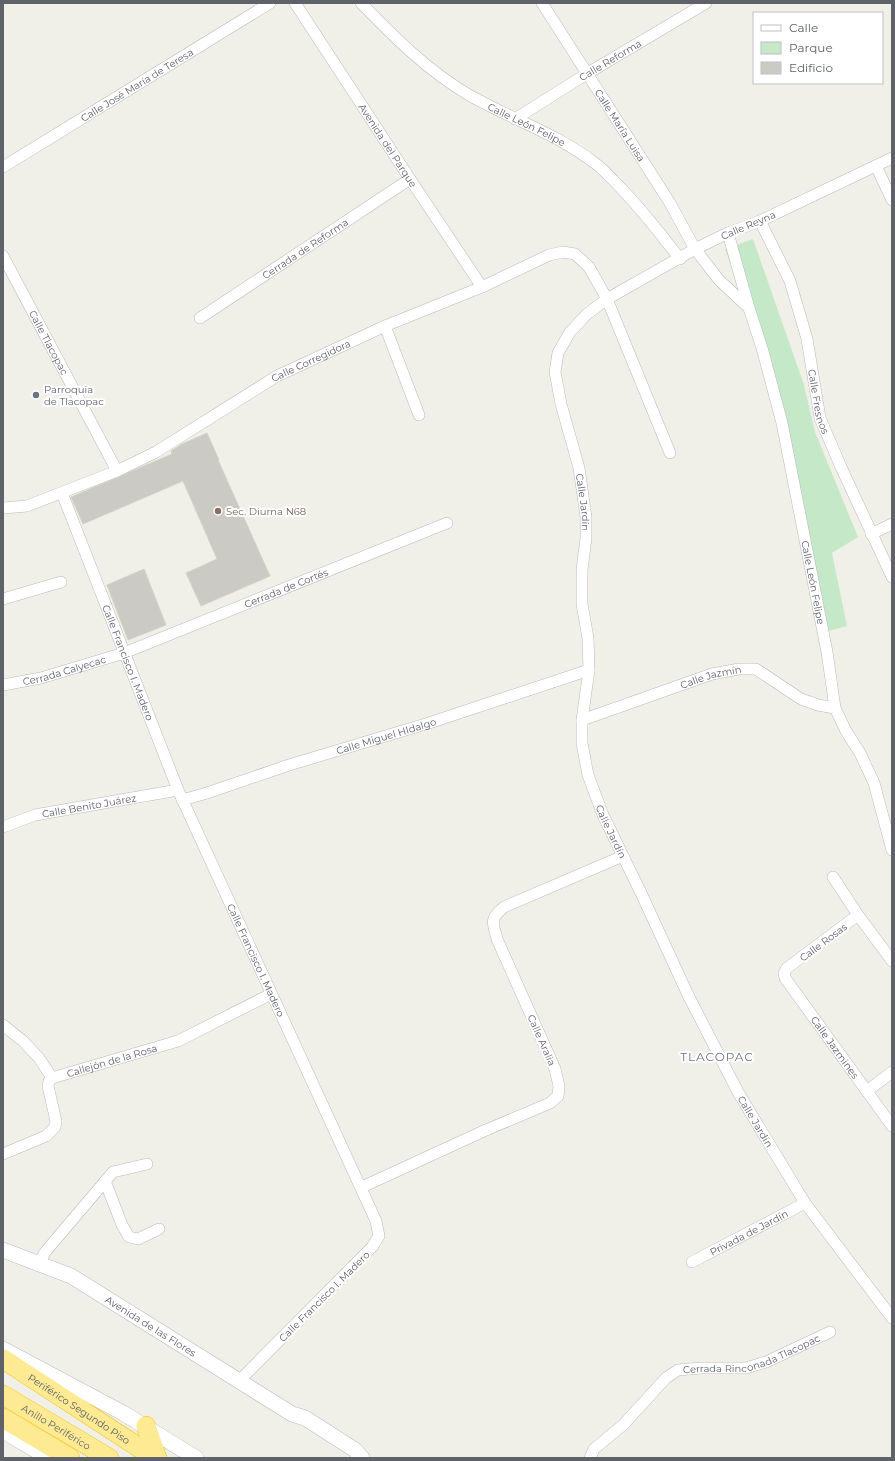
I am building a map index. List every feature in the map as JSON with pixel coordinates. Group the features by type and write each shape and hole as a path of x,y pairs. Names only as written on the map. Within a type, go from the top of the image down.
{"highway":[{"name":"Periférico Segundo Piso","path":"3,1359 156,1458"},
{"name":"Anillo Periférico","path":"3,1372 140,1458"},
{"name":"Anillo Periférico","path":"3,1395 109,1458"},
{"path":"3,1409 23,1407"},
{"path":"146,1426 156,1458"},
{"path":"3,1430 70,1458"}],"street":[{"name":"Calle José María de Teresa","path":"3,167 270,3"},
{"name":"Avenida del Parque","path":"295,3 410,180 482,287"},
{"name":"Calle León Felipe","path":"361,3 400,42 439,76 469,95 561,141 597,164 632,199 680,259"},
{"name":"Calle María Luisa","path":"542,3 670,203 695,249"},
{"name":"Calle Reforma","path":"515,119 588,73 706,3"},
{"name":"Calle Reyna","path":"607,299 680,259 695,249 728,233 760,221 892,158"},
{"path":"876,166 892,200"},
{"name":"Cerrada de Reforma","path":"200,318 410,180"},
{"name":"Calle Fresnos","path":"760,221 790,281 807,339 820,418 871,534 892,577"},
{"name":"Calle León Felipe","path":"728,233 762,348 782,423 827,652 835,708 846,731 860,753 874,783 892,850"},
{"name":"Calle León Felipe","path":"695,249 719,280 749,308"},
{"name":"Calle Corregidora","path":"3,508 27,506 117,471 156,452 277,376 385,326 482,287 549,255 563,252 575,254 590,267 607,299 670,453"},
{"name":"Calle Tlacopac","path":"3,256 117,471"},
{"name":"Calle Jardín","path":"607,299 587,314 570,332 558,353 555,372 561,404 579,468 586,517 586,538 582,570 582,597 588,638 589,670 582,720 582,744 588,775 603,815 688,995 738,1092 805,1203 892,1318"},
{"path":"385,326 419,415"},
{"name":"Calle Francisco I. Madero","path":"62,493 180,795 271,994 362,1187 376,1221 379,1236 372,1247 238,1382"},
{"name":"Cerrada de Cortés","path":"124,653 447,523"},
{"path":"871,534 892,524"},
{"path":"3,599 61,582"},
{"name":"Cerrada Calyecac","path":"3,685 41,678 124,653"},
{"name":"Calle Jazmín","path":"582,720 712,674 740,669 756,669 801,699 818,705 835,708"},
{"name":"Calle Miguel HIdalgo","path":"180,795 206,794 289,765 429,723 589,670"},
{"name":"Calle Benito Juárez","path":"3,827 35,815 180,795"},
{"name":"Calle Aralia","path":"362,1187 486,1130 550,1103 558,1096 559,1086 555,1069 497,939 493,922 495,914 504,907 623,856"},
{"path":"833,877 858,915 892,961"},
{"name":"Calle Rosas","path":"787,968 858,915"},
{"name":"Calle Jazmines","path":"787,968 784,973 785,978 892,1126"},
{"name":"Callejón de la Rosa","path":"3,1154 46,1136 55,1127 56,1121 48,1086 49,1081 52,1078 178,1041 271,994"},
{"path":"3,1025 23,1041 39,1058 52,1078"},
{"path":"867,1091 892,1072"},
{"path":"38,1264 46,1250 113,1172 147,1164"},
{"path":"105,1181 122,1225 129,1237 138,1239 159,1229"},
{"name":"Privada de Jardín","path":"692,1262 805,1203"},
{"name":"Avenida de las Flores","path":"3,1250 71,1276 238,1382 292,1414 305,1418 355,1450 362,1458"},
{"name":"Cerrada Rinconada Tlacopac","path":"590,1458 594,1450 623,1425 666,1378 678,1370 701,1368 746,1368 766,1362 830,1332"},
{"path":"3,1349 123,1413 196,1458"},
{"name":"Avenida de las Flores","path":"292,1414 301,1426 351,1456 358,1458"},
{"path":"3,1430 49,1458"}],"green space":[{"path":"753,239 804,385 815,432 858,537 832,553 847,626 825,632 763,352 725,249"}],"building":[{"name":"Sec. Diurna N68","path":"207,433 270,576 201,606 186,573 217,559 183,481 83,524 71,497 172,454 171,451 182,444"},
{"path":"144,569 166,625 128,640 107,585"}],"place":[{"name":"Parroquia de Tlacopac","path":"36,395"},
{"name":"Sec. Diurna N68","path":"218,511"}],"district":[{"name":"TLACOPAC","path":"717,1057"}]}
